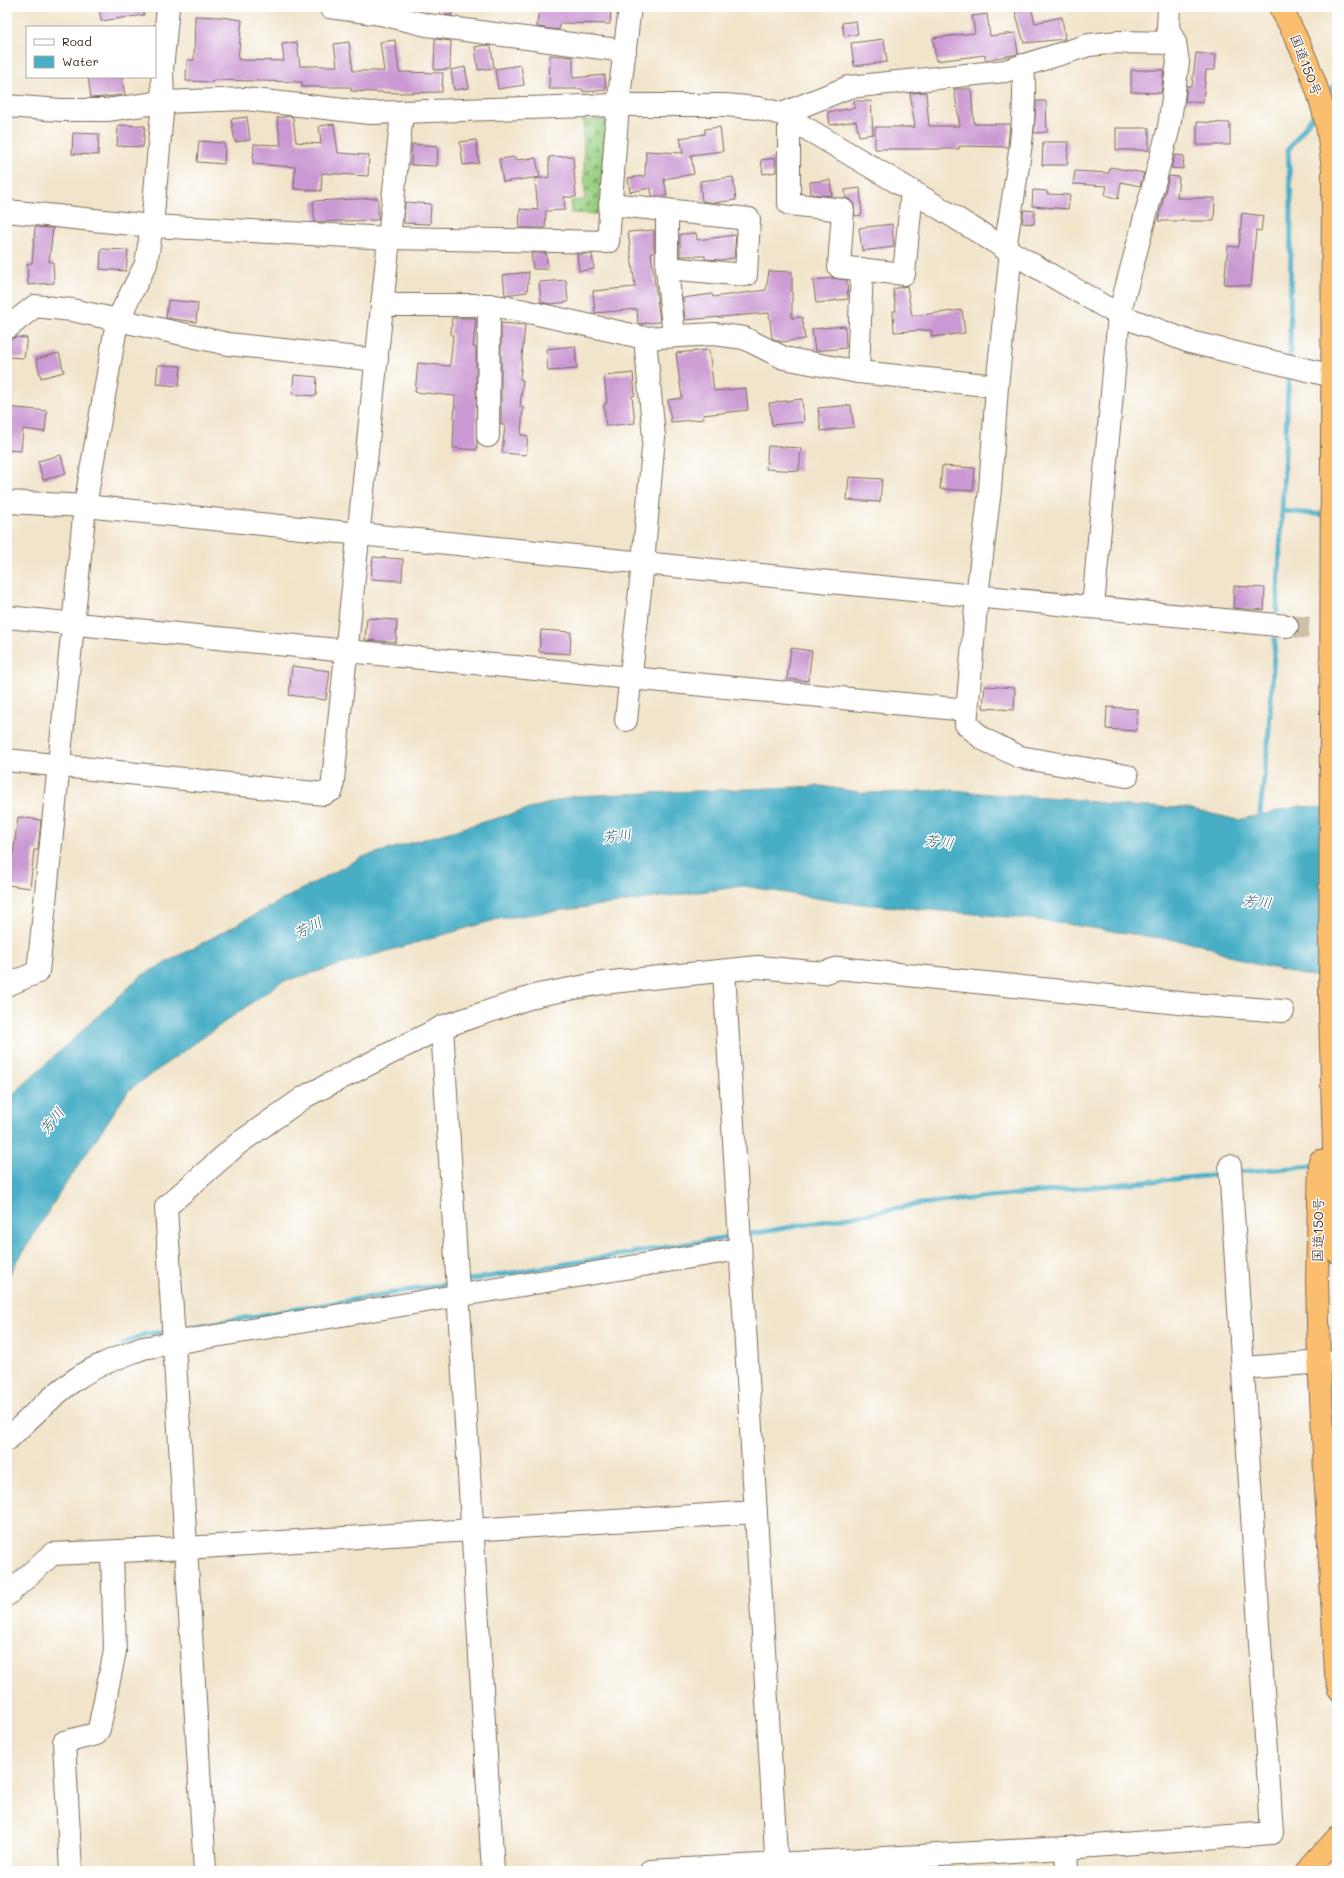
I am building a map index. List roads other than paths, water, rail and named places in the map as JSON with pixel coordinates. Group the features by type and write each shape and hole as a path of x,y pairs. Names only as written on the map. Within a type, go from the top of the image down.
{"highway":[{"name":"国道150号","path":"1280,7 1301,46 1315,85 1328,133 1333,169 1334,376 1330,1010 1337,1252"},
{"name":"国道150号","path":"1330,1010 1324,1077 1318,1225 1328,1361 1337,1691"},
{"path":"1306,1871 1337,1838"}],"street":[{"path":"7,985 38,972 85,506 117,321 146,264 152,226 163,102 162,70 168,7"},
{"path":"330,7 381,14 427,25 625,51"},
{"path":"7,211 152,226 390,238 608,242 618,105 630,7"},
{"path":"1093,607 1119,315 1169,127 1178,62 1175,43 1168,28 1169,7"},
{"path":"1175,43 1180,25 1182,7"},
{"path":"785,116 849,87 1005,71 1089,45 1118,42 1175,43"},
{"path":"1023,65 1025,94 1008,251 990,490 977,596 966,724 983,739 1020,757 1127,776"},
{"path":"7,106 60,110 107,110 163,102 246,99 370,113 618,105 725,105 758,108 785,116 912,191 1008,251 1119,315 1190,342 1334,376"},
{"path":"7,760 324,794 332,790 360,534 402,113"},
{"path":"785,116 789,204 843,210 839,267 904,274 912,191"},
{"path":"610,204 749,220 746,275 667,268"},
{"path":"667,210 667,268 674,336"},
{"path":"858,372 862,269"},
{"path":"382,305 489,305 528,311 645,338 714,334 744,338 784,358 858,372 997,386"},
{"path":"488,436 489,305"},
{"path":"7,328 35,306 72,310 228,344 377,360"},
{"path":"626,720 643,563 654,437 645,338"},
{"path":"7,502 85,506 643,563 1287,626"},
{"path":"7,617 967,710"},
{"path":"205,1871 166,1207 239,1143 306,1096 442,1027 538,995 629,979 758,967 823,973 839,968 1189,1004 1283,1011"},
{"path":"724,971 776,1867"},
{"path":"442,1027 493,1871"},
{"path":"651,1871 776,1867 1272,1833 1230,1175"},
{"path":"7,1440 49,1399 77,1378 107,1362 143,1348 458,1294 739,1240"},
{"path":"1243,1368 1328,1361"},
{"path":"7,1595 52,1554 186,1548 756,1512"},
{"path":"71,1871 64,1742 96,1734 100,1729 115,1651 112,1552"},
{"path":"1066,1848 1067,1871"}],"water":[{"name":"芳川","path":"821,786 864,793 914,792 946,789 989,794 1063,798 1125,806 1187,808 1238,820 1300,806 1337,809 1337,978 1303,975 1246,962 1201,944 1031,919 840,902 744,886 498,919 281,982 129,1090 61,1191 7,1278 7,1100 141,976 362,857 574,796"}],"waterway":[{"path":"1326,97 1337,81"},
{"path":"1290,360 1291,199 1288,150 1317,110"},
{"path":"1277,611 1289,370"},
{"path":"1283,511 1326,515"},
{"path":"1261,820 1260,813 1268,743 1275,639"},
{"path":"1236,1172 1314,1166"},
{"path":"745,1235 919,1204 1226,1174"},
{"path":"463,1281 735,1236"},
{"path":"179,1329 453,1283"},
{"path":"123,1344 146,1334 169,1331"}],"tunnel":[{"path":"1287,626 1337,630"}]}
